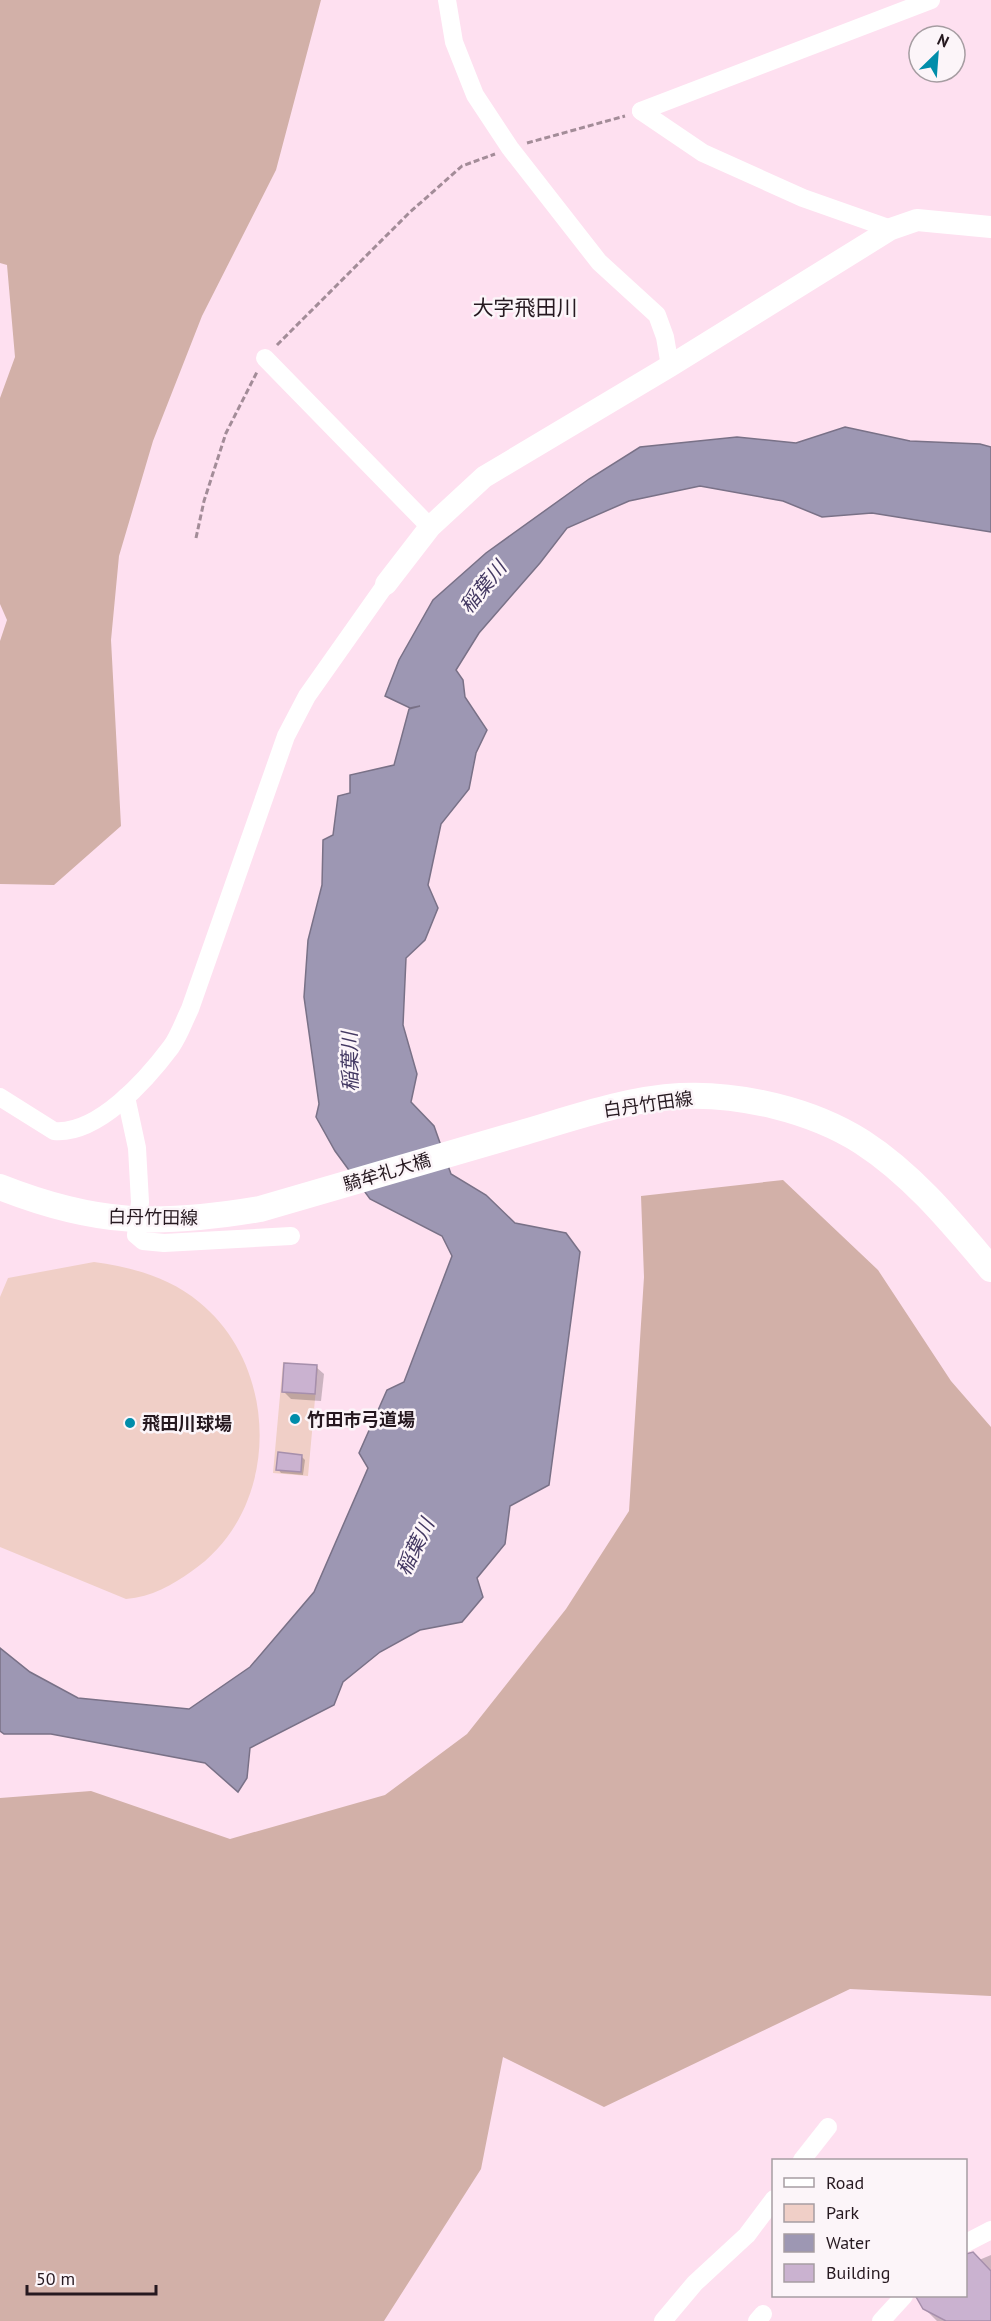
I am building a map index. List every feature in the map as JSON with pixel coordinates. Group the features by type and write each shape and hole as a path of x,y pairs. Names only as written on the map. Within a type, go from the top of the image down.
{"main road":[{"name":"白丹竹田線","path":"465,1149 609,1108 652,1100 680,1096 714,1097 773,1105 804,1114 842,1132 860,1141 884,1158 912,1181 991,1269"},
{"name":"騎牟礼大橋","path":"309,1195 465,1149"},
{"name":"白丹竹田線","path":"0,1187 32,1200 86,1215 136,1221 209,1218 260,1209 309,1195"}],"street":[{"path":"447,0 454,42 475,95 510,148 599,262 657,315 665,337 670,366"},
{"path":"641,111 931,0"},
{"path":"641,111 703,153 803,198 891,229"},
{"path":"0,1097 48,1129 60,1132 88,1126 98,1121 126,1097 172,1046 187,1016 286,736 307,696 386,584 430,527 484,477 670,366 891,229 917,220 991,227"},
{"path":"265,358 430,527"},
{"path":"126,1097 137,1148 140,1202 136,1235 143,1241 154,1243 291,1236"},
{"path":"803,2159 828,2127"},
{"path":"663,2321 695,2283 747,2235 772,2202"},
{"path":"967,2242 991,2230"},
{"path":"881,2321 902,2297"}],"path":[{"path":"196,538 204,501 226,433 265,358 408,213 462,166 510,148 641,111"}],"green space":[{"name":"飛田川球場","path":"94,1262 149,1274 175,1286 199,1302 226,1330 245,1363 256,1400 260,1438 255,1476 242,1513 221,1545 192,1571 169,1585 144,1596 126,1599 0,1547 0,1297 8,1278"},
{"name":"竹田市弓道場","path":"283,1362 318,1366 308,1476 273,1473"}],"shaded area":[{"path":"0,0 321,0 276,170 202,316 153,441 119,556 111,640 121,826 54,885 0,884 0,641 7,620 0,604 0,398 15,357 7,265 0,263"},
{"path":"783,1180 878,1270 951,1381 991,1427 991,1996 850,1989 604,2107 503,2057 481,2169 384,2321 0,2321 0,1798 91,1791 230,1839 385,1795 467,1734 566,1609 629,1511 644,1277 641,1196"}],"water":[{"name":"稲葉川","path":"845,427 910,441 980,444 991,447 991,532 872,513 822,517 783,501 700,486 629,501 567,528 479,633 456,670 463,680 465,697 487,730 476,753 469,789 441,824 428,885 438,908 425,940 406,958 403,1025 417,1074 411,1102 434,1126 451,1174 486,1195 515,1223 566,1233 580,1252 549,1485 510,1506 505,1544 477,1578 483,1597 462,1622 420,1630 380,1652 343,1682 334,1705 250,1748 247,1778 238,1792 205,1763 51,1734 4,1734 0,1731 0,1648 30,1672 78,1698 189,1709 250,1667 314,1592 368,1468 359,1453 387,1390 404,1382 452,1256 442,1236 370,1199 335,1151 316,1117 319,1104 304,997 308,940 322,885 323,840 333,835 338,796 350,793 350,775 394,765 409,709 420,706 410,708 385,696 399,660 433,600 486,553 589,479 640,447 737,437 796,443"}],"building":[{"path":"284,1363 317,1365 315,1394 282,1392"},
{"path":"278,1452 302,1455 301,1472 276,1470"},
{"path":"973,2252 991,2271 991,2321 946,2321 923,2309 916,2297 967,2297 967,2254"}],"place":[{"name":"竹田市弓道場","path":"295,1419"},
{"name":"飛田川球場","path":"130,1423"}],"district":[{"name":"大字飛田川","path":"525,307"}]}
